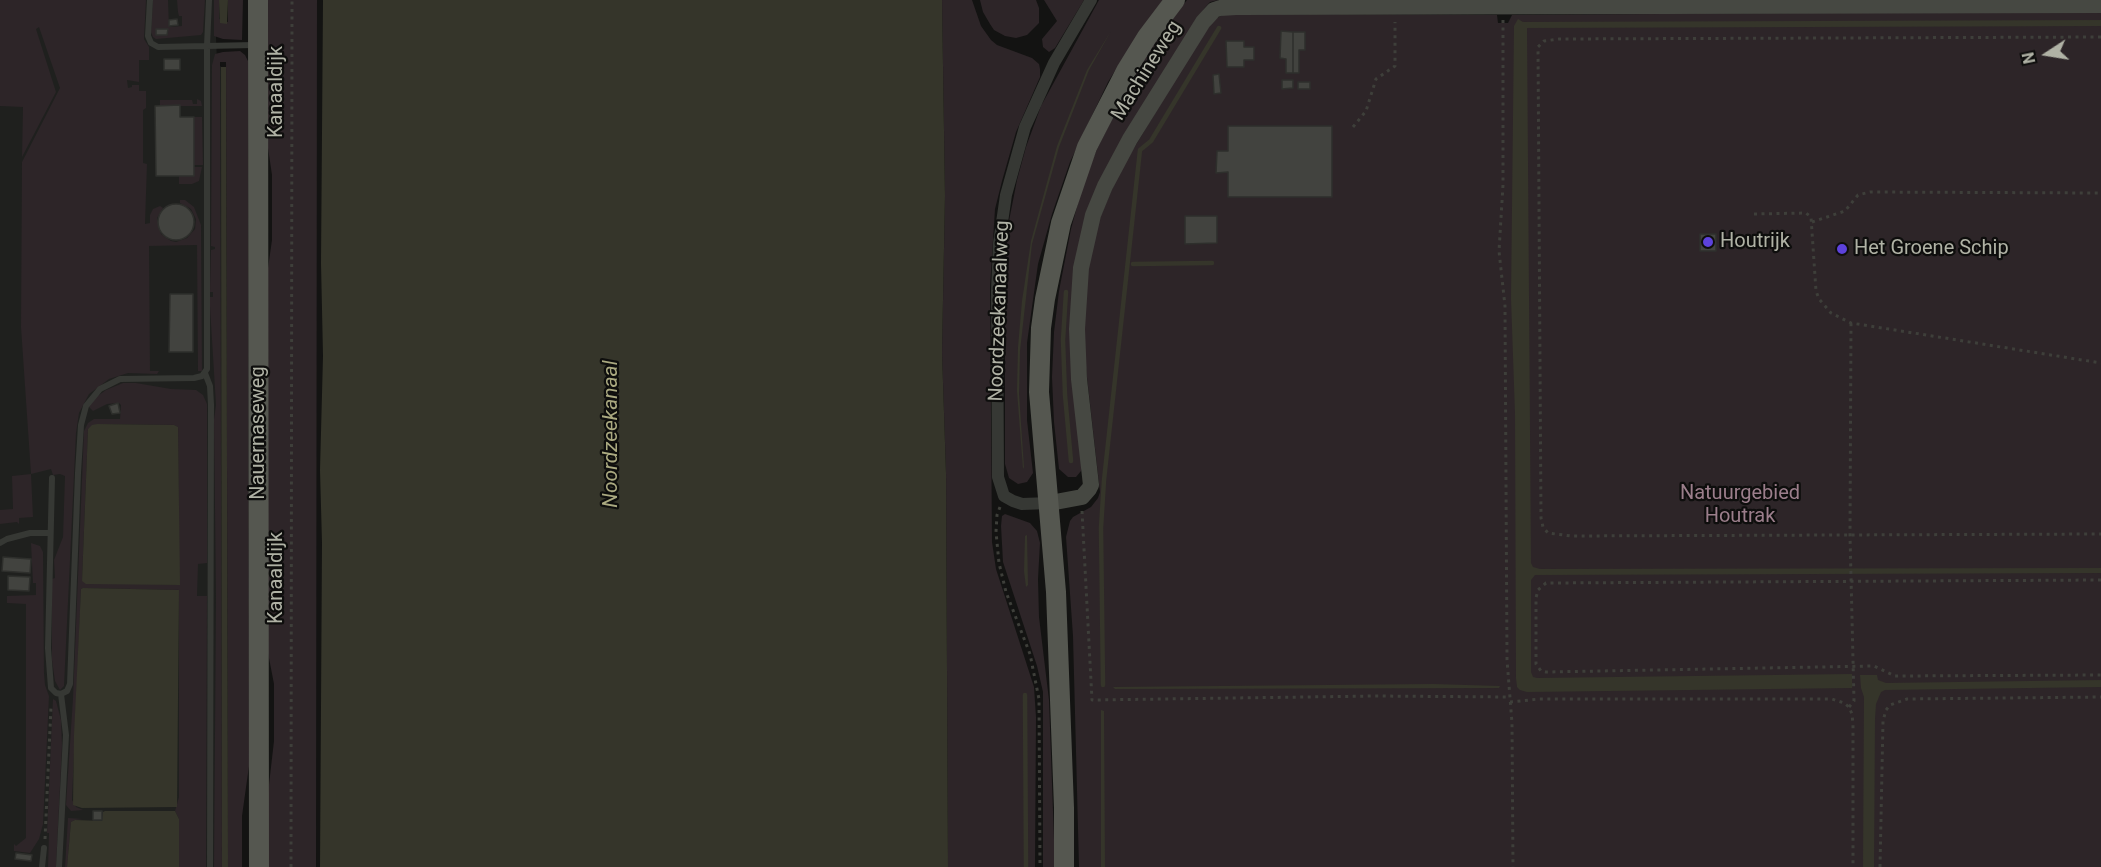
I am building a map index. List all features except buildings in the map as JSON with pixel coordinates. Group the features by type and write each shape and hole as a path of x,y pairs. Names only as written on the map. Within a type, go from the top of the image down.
{"main road":[{"name":"Nauernaseweg","path":"258,0 259,867"},
{"path":"1064,867 1060,667 1050,503 1042,444 1039,392 1041,328 1054,249 1072,187 1096,127 1126,71 1175,0"}],"street":[{"name":"Noordzeekanaalweg","path":"1004,496 998,477 997,291 999,243 1006,195 1018,146 1035,103 1054,63 1091,0"},
{"name":"Machineweg","path":"1082,497 1089,489 1091,479 1079,379 1077,322 1079,281 1090,226 1105,186 1130,139 1203,22 1214,10 1228,7 2101,4"},
{"path":"1004,496 1022,504 1050,503 1082,497"}],"lane":[{"path":"150,0 148,36 151,43 161,48 258,45"},
{"path":"209,0 206,295 208,364 205,373 210,386 211,405 210,867"},
{"path":"52,478 49,672 53,691 61,694 67,692 70,684 80,434 86,406 100,389 120,379 194,378 205,373"},
{"path":"0,543 7,538 30,533 51,533"},
{"path":"59,867 66,735 61,694"},
{"path":"42,867 44,848"}],"path":[{"name":"Kanaaldijk","path":"291,0 291,867"},
{"path":"1503,6 1503,185 1499,251 1505,306 1507,660 1510,699 1513,867"},
{"path":"1353,127 1366,111 1376,79 1395,66 1395,7"},
{"path":"2101,38 1559,39 1544,41 1538,46 1540,494 1543,527 1548,533 1571,536 2101,534"},
{"path":"1812,222 1845,211 1858,195 1870,192 2101,193"},
{"path":"1754,214 1806,213 1811,217 1816,291 1819,299 1831,313 1851,323 2101,363"},
{"path":"1849,707 1854,701 1850,535 1851,323"},
{"path":"1004,496 997,515 999,563 1006,592 1030,654 1039,699 1040,867"},
{"path":"1082,497 1092,700 1376,696 1510,699 1838,700 1849,707 1853,725 1853,867"},
{"path":"2101,580 1546,583 1538,590 1536,598 1536,663 1541,671 1546,672 1879,667 1895,676 2101,675"},
{"path":"44,848 53,691"},
{"path":"1880,867 1883,722 1890,705 1907,699 2101,697"}],"shaded area":[{"path":"0,0 228,0 217,28 216,37 217,62 221,67 226,67 228,867 0,867"}],"green space":[{"path":"0,0 146,0 144,39 149,47 149,60 139,60 139,82 127,80 128,88 132,85 139,85 139,91 146,91 146,108 143,110 143,163 147,164 145,224 150,223 153,209 160,206 163,208 157,218 161,234 176,242 187,238 195,229 196,219 191,209 180,203 180,200 185,200 194,207 201,225 202,371 198,371 197,245 149,246 150,371 159,371 157,374 128,373 109,379 89,394 79,413 76,433 64,686 60,690 55,681 52,660 52,579 55,578 54,560 63,537 65,476 53,475 51,469 31,474 21,327 22,162 60,88 39,27 36,29 56,92 22,157 23,107 0,106"},
{"path":"153,0 168,0 169,27 182,26 182,16 179,16 177,0 205,0 201,35 156,39 153,37 151,32"},
{"path":"214,0 219,0 219,19 228,22 228,0 243,0 242,40 214,36"},
{"path":"267,0 317,0 316,867 268,867 268,793 274,741 274,684 268,653 268,268 272,240 272,175 268,148"},
{"path":"942,0 972,0 981,26 991,40 997,45 1032,58 1039,64 1040,69 1040,77 1016,132 995,209 990,287 992,542 996,569 1034,687 1036,717 1035,867 948,867 946,473 942,352 945,196"},
{"path":"980,0 1036,0 1039,8 1039,23 1027,35 1016,38 1005,36 994,30 983,12"},
{"path":"1044,0 1084,0 1055,48 1049,52 1043,47 1042,39 1057,21"},
{"path":"1099,0 1163,0 1138,34 1108,82 1070,162 1052,214 1038,264 1027,343 1027,420 1033,473 1027,482 1018,484 1009,478 1005,464 1005,272 1008,226 1026,147 1041,106"},
{"path":"1187,0 1218,0 1210,2 1204,9 1086,212 1081,471 1076,477 1068,477 1059,469 1052,377 1059,291 1071,229 1082,188 1096,151 1135,73"},
{"name":"Natuurgebied Houtrak","path":"2101,11 2101,867 1079,867 1073,636 1066,537 1073,517 1091,507 1100,492 1083,342 1085,285 1095,229 1119,173 1197,43 1215,19 1225,14 1497,15 1498,23 1508,23 1512,15"},
{"path":"240,51 248,61 249,766 242,816 242,867 228,867 226,62 220,62 222,867 214,867 216,597 214,420 216,405 210,307 210,297 213,297 213,292 210,292 211,250 215,249 211,246 212,65 215,54"},
{"path":"197,99 201,101 202,106 160,106 160,100 192,100 193,104 197,104"},
{"path":"194,117 202,117 203,165 194,165"},
{"path":"194,167 202,167 199,181 192,184 179,184 179,176"},
{"path":"123,383 136,383 171,389 196,390 203,395 207,404 207,563 198,564 197,596 207,596 206,867 179,867 179,819 175,811 179,797 179,590 81,589 72,800 76,807 83,810 71,811 66,805 73,698 84,431 88,423 94,419 120,419 121,405 119,403 107,404 93,411 89,407 95,398 106,390","holes":["97,424 174,425 178,427 179,585 82,581 88,429"]},
{"path":"31,474 33,517 19,518 19,524 17,522 0,524 0,510 13,509 12,476"},
{"path":"1005,514 1030,523 1037,531 1040,543 1039,617 1049,700 1055,867 1043,867 1043,692 1037,666 1003,562 1001,526 1002,516"},
{"path":"31,543 40,546 43,552 44,673 49,696 43,824 39,839 30,853 14,851 14,844 16,846 26,838 26,604 7,603 7,596 36,595 36,583 33,583"},
{"path":"53,699 56,701 61,720 62,745 56,867 48,867 49,833 47,833"},
{"path":"68,818 83,819 71,822 67,867 65,867"}],"water":[{"path":"219,0 228,0 227,24 220,23"},
{"name":"Noordzeekanaal","path":"323,0 942,0 945,196 942,352 946,473 948,867 320,867"},
{"path":"1518,19 1523,22 2101,20 2101,26 1527,28 1531,563 1533,567 1540,569 2101,568 2101,573 1535,575 1531,580 1531,672 1533,677 1852,674 1852,688 1527,692 1520,690 1517,687 1516,678 1515,414 1511,298 1514,26"},
{"path":"1111,31 1089,70 1059,147 1032,244 1020,351 1019,394 1023,469 1017,391 1018,347 1031,241 1057,146 1087,70"},
{"path":"221,67 226,67 228,867 222,867"},
{"path":"97,424 174,425 178,427 180,585 86,584 82,581 88,429"},
{"path":"1027,535 1028,585 1026,587 1024,571 1025,536"},
{"path":"81,589 179,590 177,807 82,808 73,805 74,735"},
{"path":"1860,675 1877,675 1878,680 1886,683 2101,680 2101,687 1885,690 1881,692 1876,704 1875,719 1874,867 1863,867 1864,697"},
{"path":"1433,684 1500,686 1499,688 1115,689 1113,687"},
{"path":"1101,710 1104,711 1105,867 1101,867"},
{"path":"105,811 175,811 179,819 179,867 67,867 71,822 75,820 102,821"}],"waterway":[{"path":"1103,685 1101,528 1104,480 1140,150 1151,141 1219,28"},
{"path":"1133,264 1212,263"},
{"path":"1066,292 1063,340 1071,461"},
{"path":"1025,695 1026,867"}],"place":[{"name":"Houtrijk","path":"1708,242"},
{"name":"Het Groene Schip","path":"1842,249"}]}
